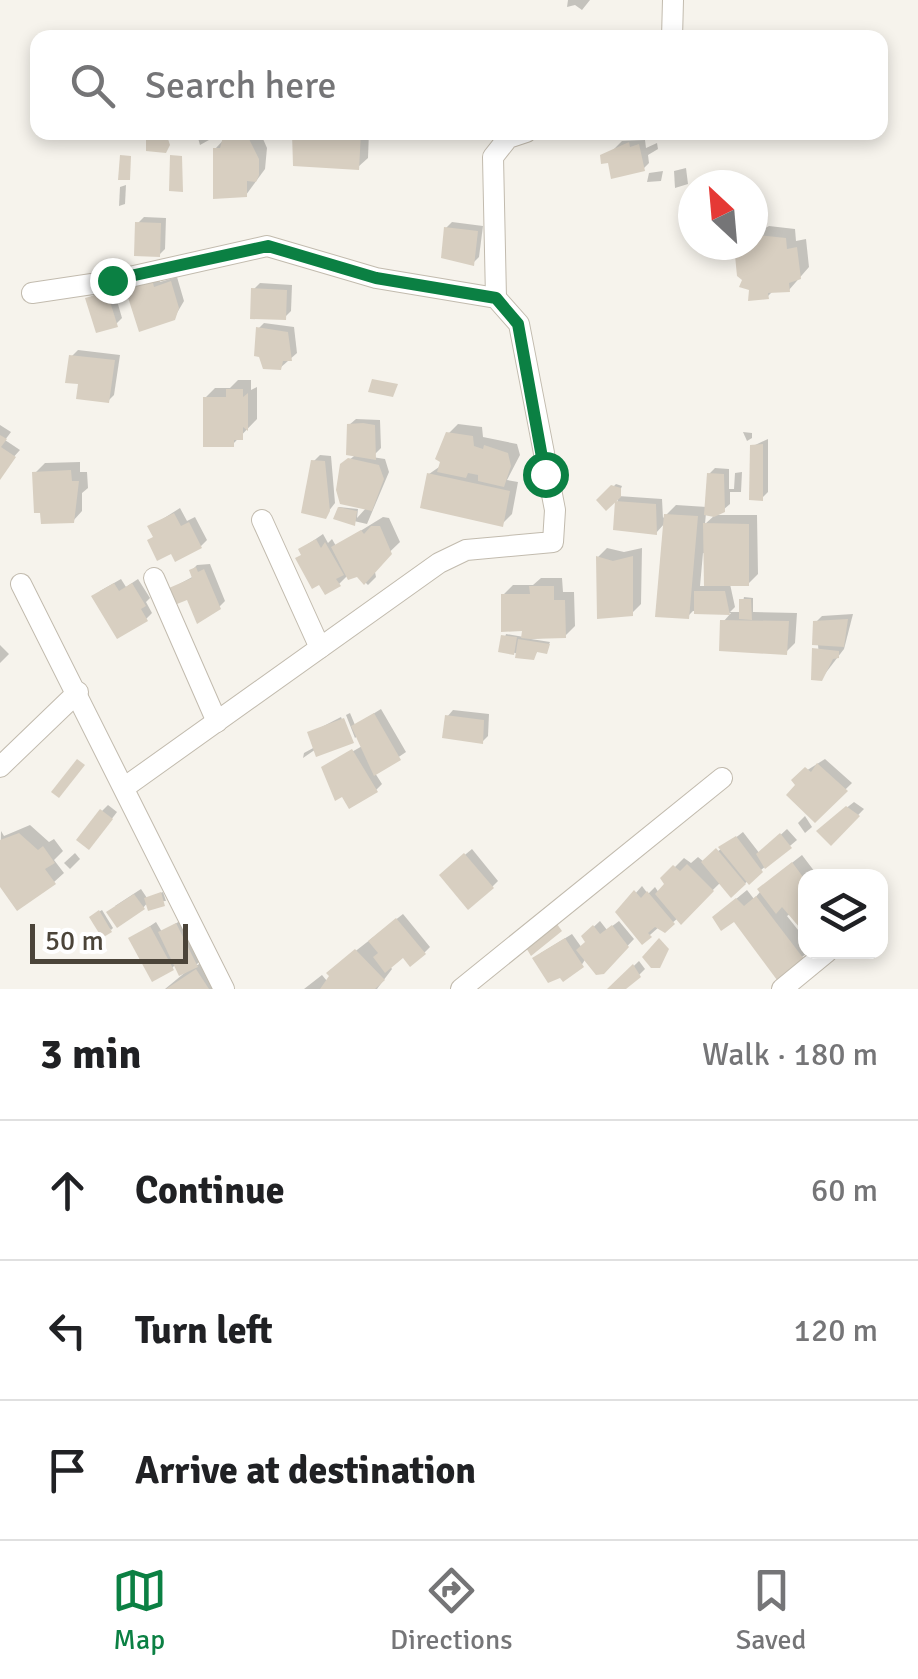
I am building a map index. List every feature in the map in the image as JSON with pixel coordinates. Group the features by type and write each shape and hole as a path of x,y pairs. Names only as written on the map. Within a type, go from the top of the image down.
{"street":[{"path":"672,30 674,0"},
{"path":"125,787 439,563 466,550 554,542 555,510 518,324 496,298 493,156 506,140"},
{"path":"32,293 268,246 376,278 496,298"},
{"path":"262,520 320,648"},
{"path":"154,578 217,722"},
{"path":"21,584 224,989"},
{"path":"0,767 78,692"},
{"path":"461,989 722,778"},
{"path":"782,989 818,959"}],"building":[{"path":"146,140 168,140 166,153 146,151"},
{"path":"222,140 250,140 259,159 259,175 256,182 247,181 247,197 213,199 213,148 220,148"},
{"path":"292,140 361,140 359,170 293,166"},
{"path":"629,142 630,147 639,144 645,171 611,179 608,163 601,164 600,155"},
{"path":"120,155 131,156 130,180 118,180"},
{"path":"170,155 182,156 183,192 169,191"},
{"path":"135,222 161,223 160,257 134,256"},
{"path":"444,227 478,231 474,266 441,258"},
{"path":"768,236 786,238 787,249 797,247 801,279 789,283 790,292 768,293 769,299 748,301 749,290 739,287 742,280 737,276 735,260 768,260"},
{"path":"152,279 154,287 171,281 179,308 175,320 139,332 125,288"},
{"path":"251,288 287,290 286,320 250,319"},
{"path":"107,292 118,327 96,333 85,298"},
{"path":"256,327 288,332 292,361 283,361 281,370 263,369 259,357 254,356"},
{"path":"69,355 115,360 109,403 76,399 78,384 65,383"},
{"path":"372,379 398,384 393,397 368,392"},
{"path":"226,389 243,389 243,397 248,393 248,431 243,427 243,440 234,440 234,447 203,447 203,397 226,397"},
{"path":"347,424 375,425 376,460 346,455"},
{"path":"446,432 473,436 474,446 508,453 511,466 504,487 478,481 478,475 468,473 466,478 437,472 440,462 435,459"},
{"path":"0,435 7,439 1,447 16,457 0,480"},
{"path":"763,444 763,501 749,500 750,445"},
{"path":"348,458 379,465 384,479 372,511 340,504 336,490 340,464"},
{"path":"311,460 325,461 330,511 326,519 301,513"},
{"path":"71,470 72,481 79,481 74,523 41,524 40,513 34,513 32,472"},
{"path":"427,473 510,491 503,527 420,508"},
{"path":"707,473 724,474 725,512 714,517 704,515"},
{"path":"611,485 621,488 621,497 606,511 596,500"},
{"path":"615,501 656,504 657,535 613,530"},
{"path":"338,507 357,511 355,526 333,519"},
{"path":"174,513 181,526 189,522 202,548 175,562 171,554 157,561 147,540 153,537 147,526"},
{"path":"664,514 698,516 689,619 655,617"},
{"path":"703,523 749,524 749,586 704,586"},
{"path":"371,526 380,526 392,554 364,585 357,577 348,580 331,547 361,530 364,534"},
{"path":"316,539 321,548 325,542 344,575 336,579 341,586 325,595 319,585 312,589 295,558 301,555 298,549"},
{"path":"596,556 613,561 633,556 633,616 597,619"},
{"path":"196,567 198,572 204,569 221,609 197,624 187,600 177,604 169,588 192,578 189,570"},
{"path":"114,583 119,591 132,583 146,606 141,609 148,621 117,639 91,596"},
{"path":"529,586 554,586 554,600 565,600 566,638 530,639 521,638 522,631 501,632 501,594 530,594"},
{"path":"694,591 725,591 730,615 694,614"},
{"path":"739,599 751,599 752,620 739,619"},
{"path":"848,619 844,647 812,645 813,621"},
{"path":"720,620 789,621 787,655 719,651"},
{"path":"501,635 517,637 514,655 498,652"},
{"path":"518,639 550,644 547,654 537,652 534,660 515,658"},
{"path":"812,648 839,651 839,658 833,659 822,681 811,680"},
{"path":"374,713 401,760 374,776 351,726"},
{"path":"445,715 484,720 483,744 442,738"},
{"path":"344,718 354,743 316,757 307,732"},
{"path":"352,749 378,792 349,809 342,797 335,801 321,767"},
{"path":"77,759 85,765 59,798 51,792"},
{"path":"817,763 848,791 815,823 786,795 795,785 791,780 805,767 811,772"},
{"path":"846,806 860,816 831,846 816,831"},
{"path":"100,809 113,819 89,850 76,840"},
{"path":"19,833 38,850 43,846 55,863 45,869 56,884 17,911 0,887 0,840"},
{"path":"780,833 792,848 765,869 756,854"},
{"path":"736,836 763,872 749,885 718,847"},
{"path":"716,848 746,884 731,898 701,862"},
{"path":"464,853 494,888 468,910 439,875"},
{"path":"792,862 798,870 798,926 782,907 776,914 757,889"},
{"path":"687,864 714,891 681,925 655,894 664,884 660,878 673,865 680,871"},
{"path":"634,890 641,898 647,891 675,924 665,933 655,927 648,933 652,937 642,945 615,912"},
{"path":"161,892 165,906 148,911 144,898"},
{"path":"134,894 145,909 117,928 106,912"},
{"path":"756,896 798,951 798,959 804,959 777,980 734,922 721,931 712,917 736,898 744,906"},
{"path":"99,910 112,932 102,938 89,917"},
{"path":"396,918 426,954 410,967 403,958 385,973 373,957 378,953 368,941"},
{"path":"554,920 562,931 531,956 525,946"},
{"path":"176,923 198,967 179,976 158,932"},
{"path":"593,925 600,934 612,925 629,947 604,974 596,975 576,950 585,942 581,936"},
{"path":"150,926 174,970 152,982 128,938"},
{"path":"565,938 584,967 563,982 560,978 548,983 532,958"},
{"path":"659,938 669,949 660,968 651,968 642,957"},
{"path":"355,949 385,980 375,989 320,989 329,976 326,973"},
{"path":"633,964 641,977 626,989 607,989"},
{"path":"196,969 209,989 166,989"}],"route":[{"path":"112,280 268,246 293,250 376,278 496,298 508,307 518,324 545,474"}]}
